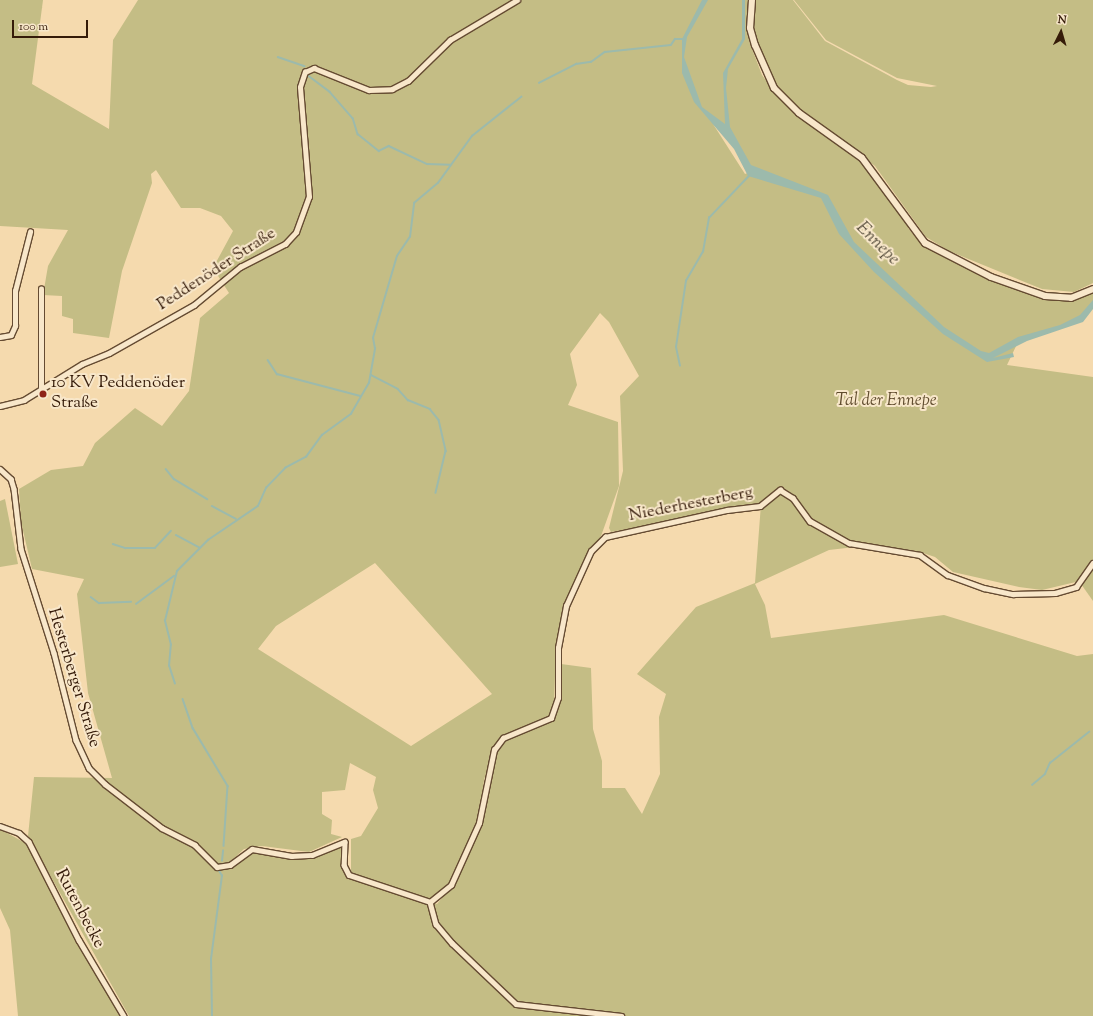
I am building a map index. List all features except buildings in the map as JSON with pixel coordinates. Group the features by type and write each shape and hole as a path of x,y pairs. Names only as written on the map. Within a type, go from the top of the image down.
{"street":[{"name":"Peddenöder Straße","path":"0,406 24,400 194,305 240,268 285,244 296,232 309,197 300,87 305,72 314,68 369,90 392,89 408,81 450,40 518,0"},
{"path":"752,0 750,28 755,45 774,88 799,113 862,158 925,243 991,276 1045,296 1071,298 1093,289"},
{"path":"0,337 11,336 15,326 15,291 30,232"},
{"path":"41,289 41,390"},
{"name":"Hesterberger Straße","path":"0,468 10,479 14,489 22,555 54,653 76,740 89,768 162,828 194,845 216,867 230,865 252,849 291,856 312,855 345,842 344,865 350,875 430,902"},
{"name":"Niederhesterberg","path":"430,902 451,885 479,823 494,750 503,738 551,718 557,706 558,648 566,606 588,557 605,537 720,511 760,506 780,490 792,498 810,521 849,544 920,555 948,575 984,588 1036,595 1068,590 1082,582 1093,563"},
{"name":"Rutenbecke","path":"0,826 19,833 29,842 79,940 124,1016"},
{"path":"430,902 436,924 452,943 516,1004 621,1016"}],"green space":[{"name":"Tal der Ennepe","path":"0,0 43,0 32,84 109,129 113,40 138,0 748,0 749,41 762,75 775,93 791,110 859,158 910,221 908,228 923,246 981,275 1062,300 1093,291 1093,305 1078,321 1018,342 1007,365 1093,377 1093,561 1080,581 1042,590 1019,587 953,572 935,557 917,551 872,545 829,550 755,584 765,605 771,638 944,615 1077,656 1093,654 1093,1016 129,1016 28,836 34,777 112,778 88,693 77,594 84,579 32,569 21,522 19,489 51,470 83,466 95,443 135,408 162,426 189,391 200,318 229,293 213,268 233,231 221,216 200,208 181,208 156,170 151,174 152,183 122,271 109,338 73,333 73,319 62,316 62,296 43,295 48,266 68,230 0,226","holes":["713,124 741,154 750,172 745,174","600,313 609,322 639,376 620,396 623,471 609,528 611,532 761,504 755,583 696,607 637,674 666,694 659,717 660,774 642,814 625,788 602,788 602,761 593,729 591,668 561,664 562,697 553,719 503,739 491,757 480,823 452,886 437,904 348,877 342,868 341,847 313,857 290,858 263,850 248,852 222,869 214,868 194,845 151,822 140,807 163,827 195,841 217,865 229,863 244,849 262,846 309,852 342,837 331,834 332,820 322,814 322,792 345,790 350,763 376,777 373,790 378,808 361,836 351,839 351,874 430,900 450,884 479,823 484,780 493,749 502,737 549,716 554,706 556,647 564,606 577,575 601,536 619,486 618,422 568,405 577,385 570,354","375,563 492,694 411,746 258,649 276,626"]},
{"path":"754,0 793,0 825,41 908,85 931,87 937,86 897,78 826,40 794,0 1093,0 1093,283 1074,292 1042,289 949,251 926,237 875,166 780,93 761,59 753,28"},
{"path":"5,499 18,564 0,567 0,501"},
{"path":"1093,566 1093,601 1081,584"},
{"path":"0,829 27,844 122,1016 18,1016 10,930 0,908"}],"shaded area":[{"path":"702,0 708,0 687,37 684,57 702,107 725,124 723,73 742,39 742,0 745,0 745,39 728,69 726,88 730,127 751,165 828,195 854,242 944,327 981,351 989,353 1018,337 1060,325 1080,315 1093,300 1093,309 1083,322 1027,341 993,358 1013,353 1014,357 987,362 943,334 874,272 839,234 821,198 748,176 734,149 694,102 682,73 682,39"}],"waterway":[{"path":"539,83 576,64 591,62 605,52 671,45 675,39 682,39"},
{"path":"278,57 304,66"},
{"path":"309,76 330,92 353,118 358,134 379,151 389,146 427,164 450,165"},
{"path":"175,684 169,666 171,645 165,621 177,571 208,540 258,506 266,488 285,468 306,457 322,435 351,414 369,383 375,349 373,338 397,256 410,237 414,203 438,183 472,136 521,97"},
{"path":"680,366 676,347 686,281 703,252 709,218 749,176"},
{"path":"268,360 277,374 360,396"},
{"path":"371,375 398,389 408,400 430,409 439,420 446,451 436,493"},
{"path":"166,469 174,479 207,499"},
{"path":"212,506 236,519"},
{"path":"113,544 125,548 155,548 171,531"},
{"path":"176,535 199,547"},
{"path":"136,604 174,576"},
{"path":"91,597 99,603 131,602"},
{"path":"183,699 193,728 228,786 224,846"},
{"path":"1032,785 1045,774 1050,763 1089,732"},
{"path":"222,861 223,851"},
{"path":"212,1016 211,959 222,876 218,869"}],"place":[{"name":"10 KV Peddenöder Straße","path":"43,394"}],"water label":[{"name":"Ennepe","path":"877,244"}]}
